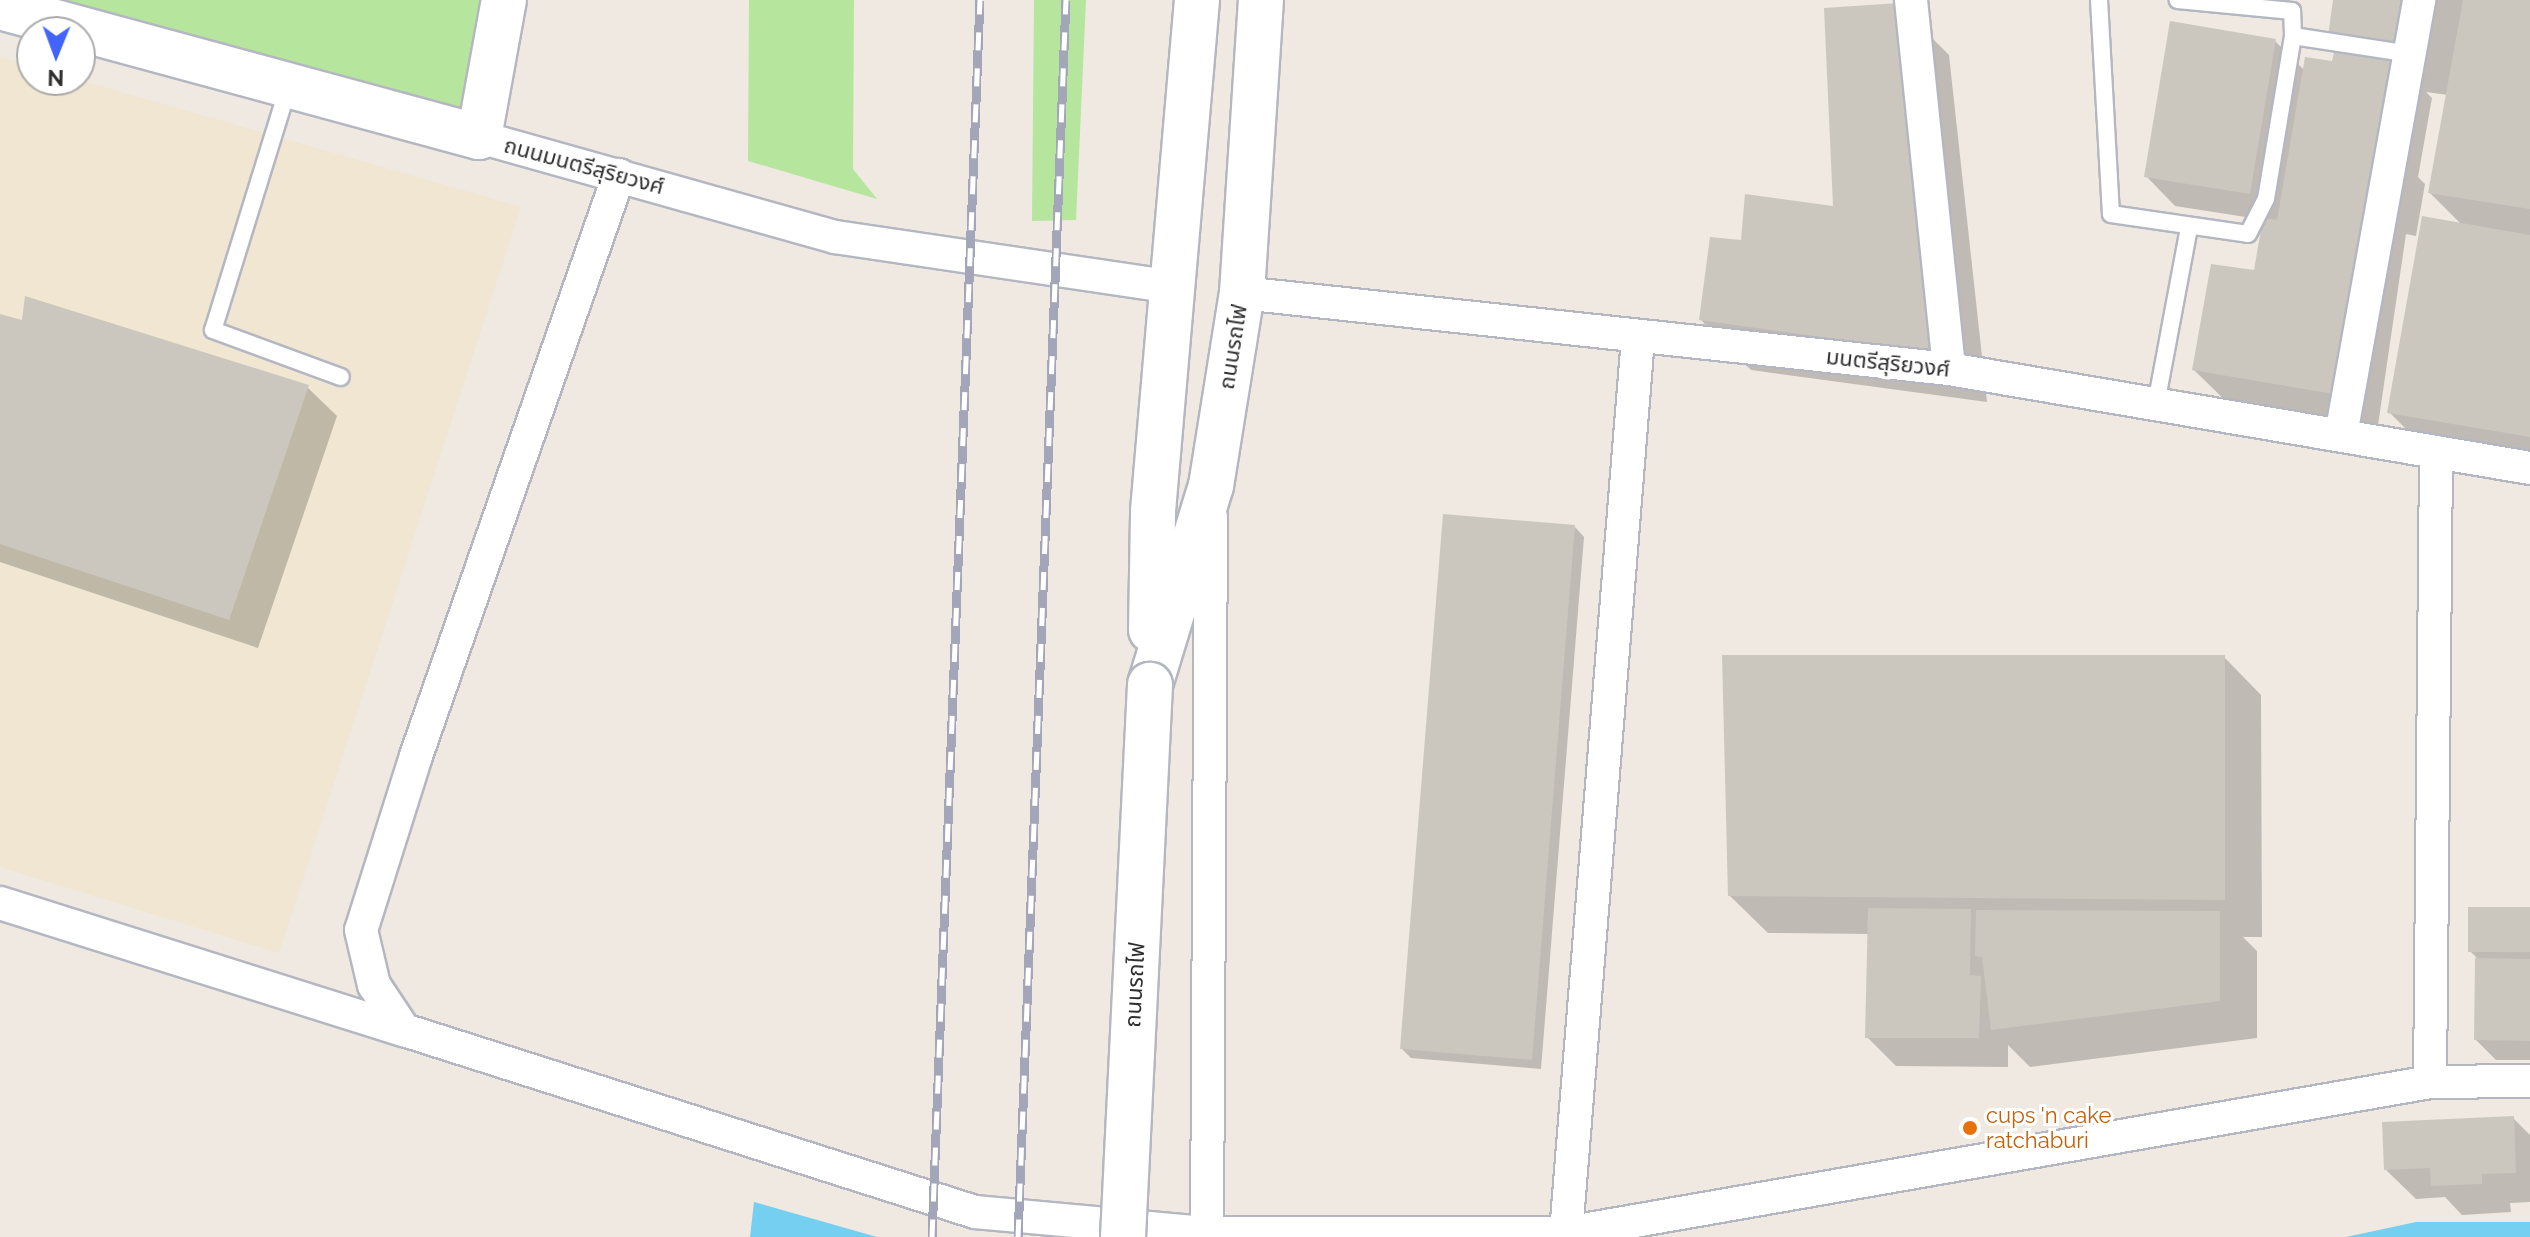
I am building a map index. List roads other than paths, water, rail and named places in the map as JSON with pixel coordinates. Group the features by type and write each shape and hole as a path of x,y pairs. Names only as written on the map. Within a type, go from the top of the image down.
{"main road":[{"path":"479,137 504,0"},
{"name":"ถนนรถไฟ","path":"1123,1237 1150,685 1153,511 1175,287 1197,0"},
{"name":"ถนนรถไฟ","path":"1150,685 1211,486 1242,293 1261,0"},
{"name":"ถนนมนตรีสุริยวงศ์","path":"0,7 288,88 479,137"}],"street":[{"path":"1911,0 1949,369"},
{"path":"2341,435 2419,0"},
{"name":"ถนนมนตรีสุริยวงศ์","path":"479,137 807,229 1175,287"},
{"path":"404,1030 374,985 361,930 416,756 619,175"},
{"name":"มนตรีสุริยวงศ์","path":"1242,293 1638,338 1949,369 2530,468"},
{"path":"1566,1233 1638,338"},
{"path":"2430,1082 2436,452"},
{"path":"1207,1233 1211,486"},
{"path":"0,903 975,1212 1207,1233 1566,1233 2430,1082 2530,1081"}],"lane":[{"path":"2099,0 2111,214 2248,234 2266,199 2293,36 2292,11 2178,0"},
{"path":"2293,36 2410,54"},
{"path":"288,88 213,330 341,377"},
{"path":"2156,404 2189,227"}],"water":[{"path":"754,1202 877,1237 750,1237"},
{"path":"2416,1222 2530,1222 2530,1237 2346,1237"}],"railway":[{"path":"932,1237 980,0"},
{"path":"1018,1237 1066,0"}],"place":[{"name":"cups 'n cake ratchaburi","path":"1970,1128"}]}
